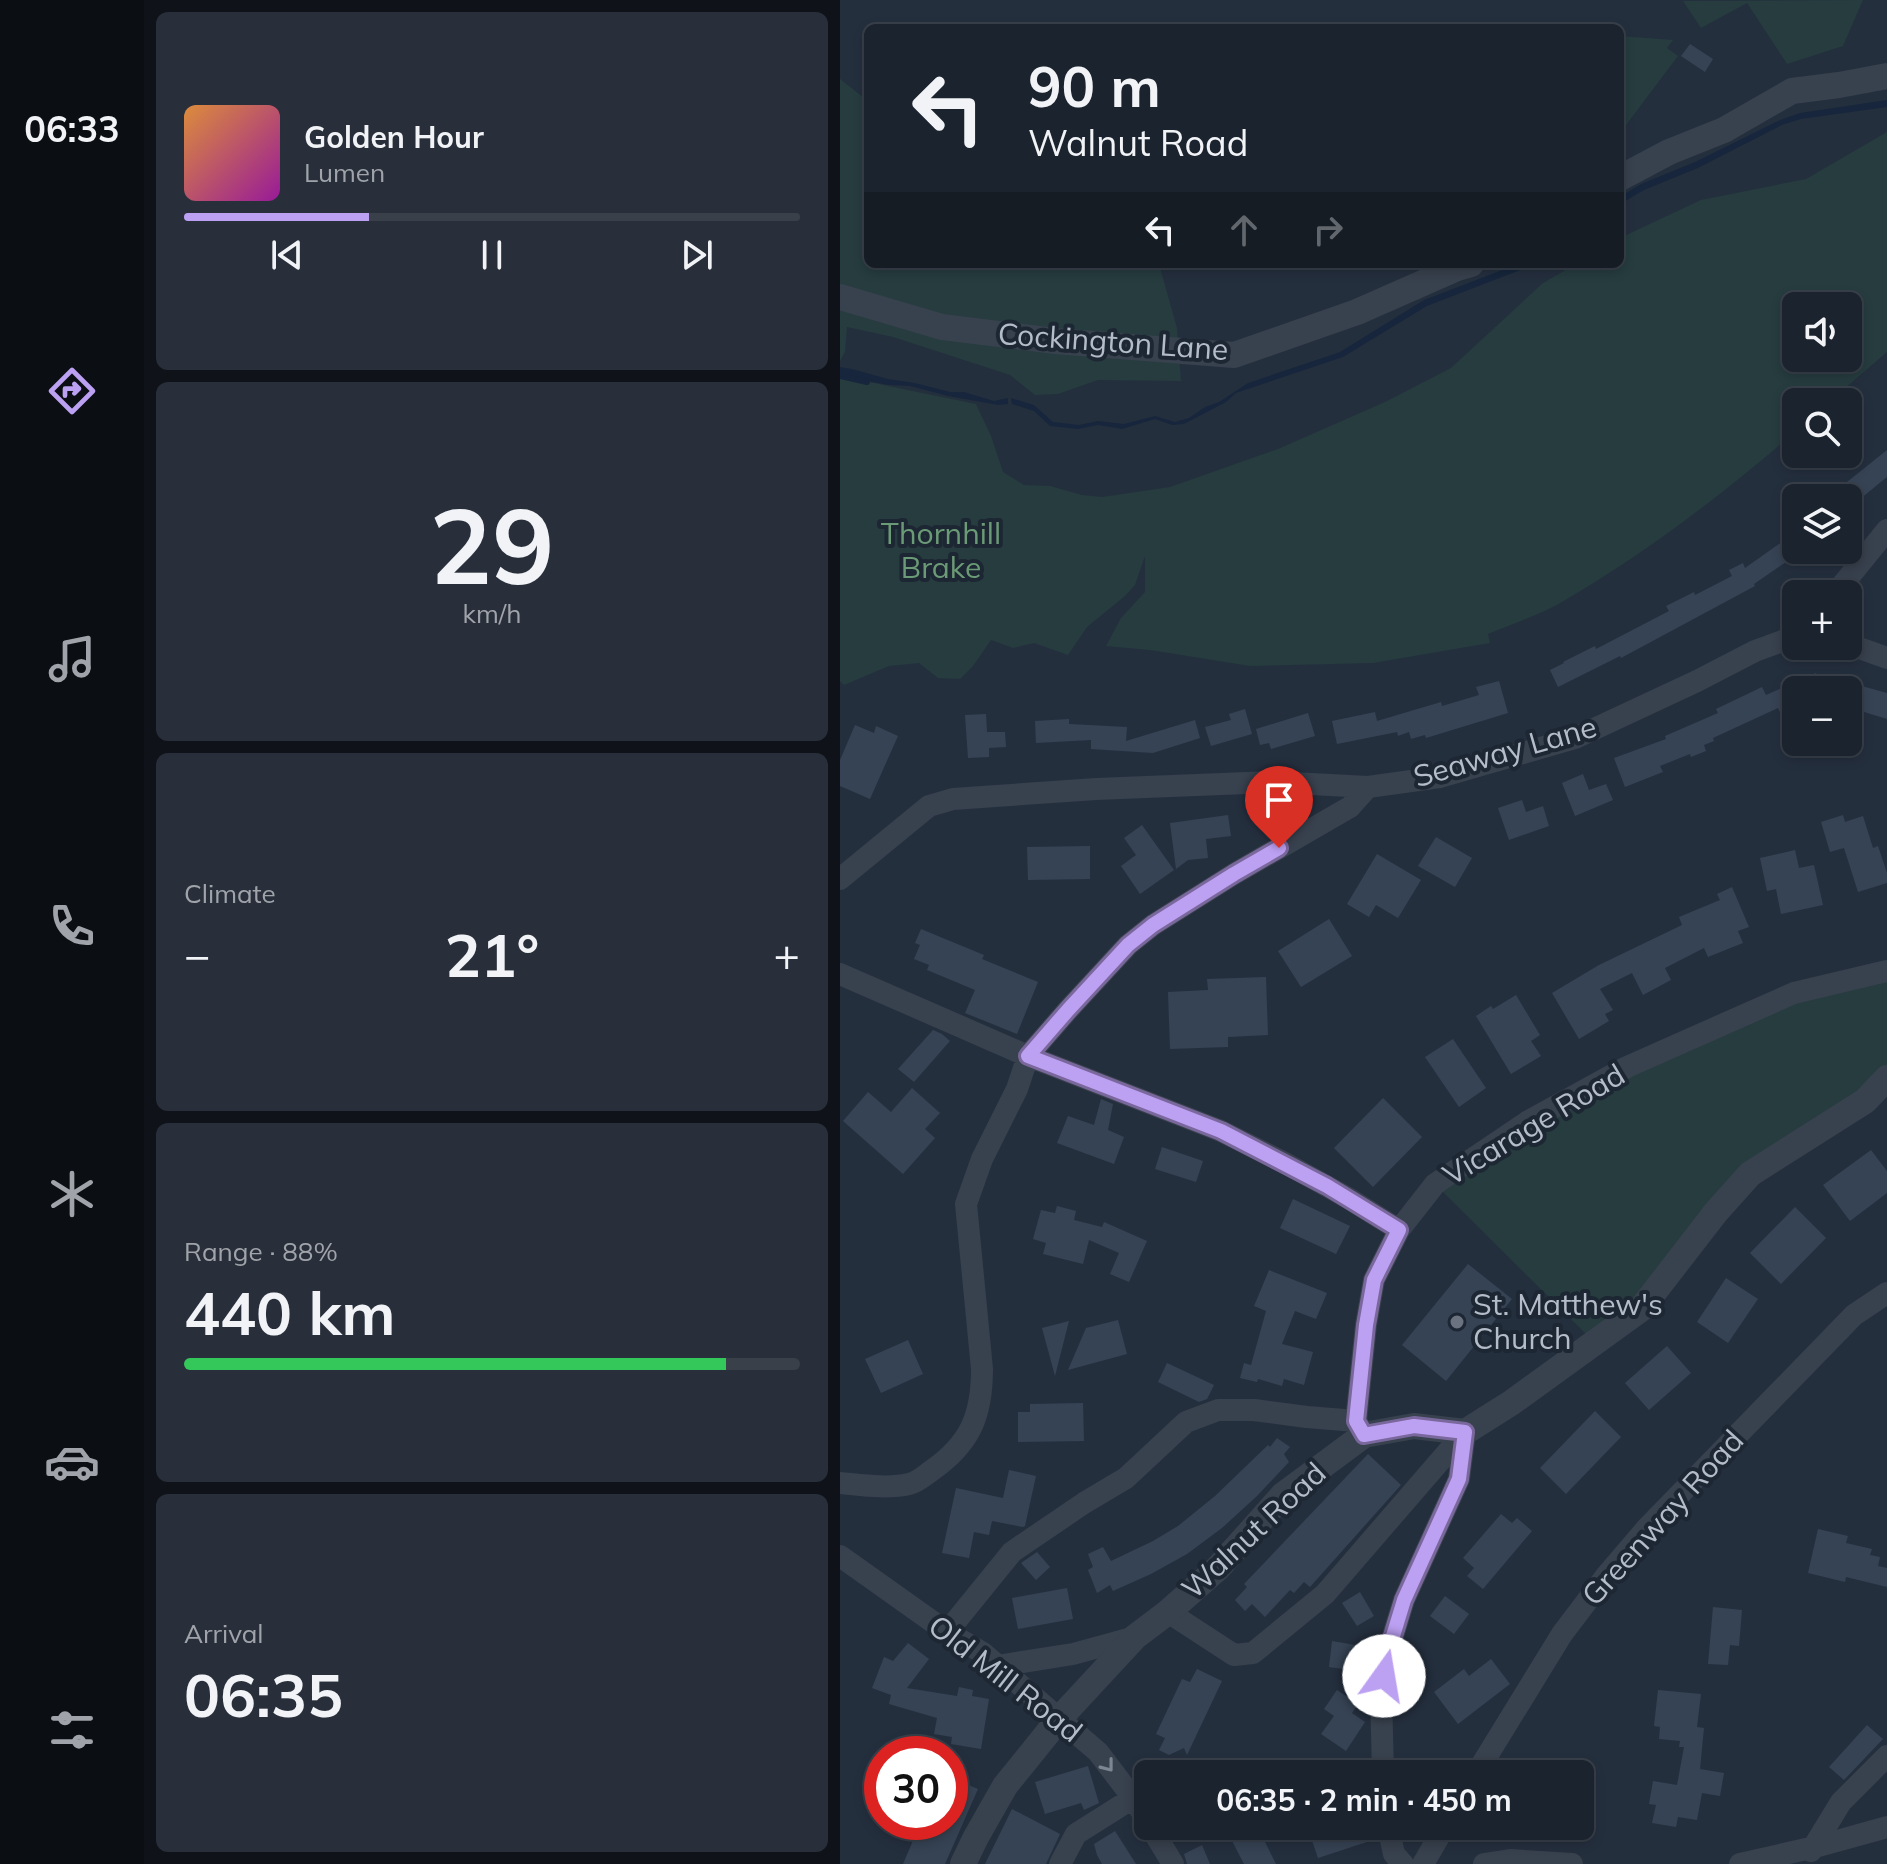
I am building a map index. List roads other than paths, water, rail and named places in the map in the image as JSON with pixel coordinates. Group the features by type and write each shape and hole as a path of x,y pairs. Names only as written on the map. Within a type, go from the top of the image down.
{"street":[{"path":"1624,176 1669,152 1724,130 1792,91 1887,76"},
{"name":"Cockington Lane","path":"840,297 942,327 1055,341 1234,355 1357,312 1457,268"},
{"path":"1846,580 1887,530"},
{"name":"Seaway Lane","path":"840,879 929,806 953,799 1273,782 1368,787 1440,777 1575,738 1755,651 1782,641"},
{"path":"1862,649 1887,658"},
{"path":"840,1483 895,1487 914,1483 962,1446 975,1419 982,1394 982,1369 966,1204 982,1159 1017,1089 1028,1056 1128,945 1153,925 1350,807 1368,787"},
{"name":"Vicarage Road","path":"1360,1428 1366,1325 1374,1280 1399,1230 1435,1184 1527,1122 1627,1067 1794,993 1887,971"},
{"path":"840,974 1028,1056 1221,1131 1348,1198 1399,1230"},
{"path":"1168,1612 1234,1655 1253,1653 1325,1594 1465,1432 1511,1403 1641,1309 1716,1212 1750,1174 1865,1101 1887,1078"},
{"name":"Greenway Road","path":"1485,1760 1562,1634 1646,1529 1854,1315 1887,1293"},
{"path":"947,1632 1012,1552 1126,1478 1186,1422 1218,1410 1254,1410 1360,1428"},
{"name":"Walnut Road","path":"963,1864 1005,1786 1059,1719 1135,1637 1218,1568 1283,1495 1360,1428 1414,1426 1465,1432"},
{"path":"1383,1760 1381,1693 1386,1659 1404,1600 1459,1479 1465,1432"},
{"name":"Old Mill Road","path":"840,1556 947,1632 983,1653 1098,1752 1133,1798"},
{"name":"Walnut Road","path":"997,1666 1073,1654 1135,1637"},
{"path":"1807,1856 1841,1802 1887,1756"},
{"path":"1060,1864 1076,1834 1133,1798"},
{"path":"1740,1864 1807,1856 1887,1827"},
{"name":"Old Mill Road","path":"1159,1840 1173,1864"},
{"path":"1391,1840 1394,1854 1403,1864"},
{"path":"1423,1864 1437,1840"},
{"path":"1484,1864 1510,1860 1572,1864"}],"water":[{"path":"1887,100 1887,107 1801,119 1782,125 1624,202 1624,195 1641,184 1800,113"},
{"path":"1508,268 1526,268 1427,306 1343,357 1236,393 1226,402 1184,424 1172,425 1155,419 1122,429 1098,425 1078,429 1050,426 1034,411 1012,404 1011,398 1034,405 1053,422 1079,425 1098,421 1124,424 1155,416 1175,422 1219,402 1248,383 1340,352 1424,300"},
{"path":"840,367 994,401 1008,398 1008,404 998,405 910,386 840,376"}],"waterway":[{"path":"840,376 867,382"}],"place":[{"name":"St. Matthew's Church","path":"1457,1322"}],"park label":[{"name":"Thornhill Brake","path":"941,551"}]}
